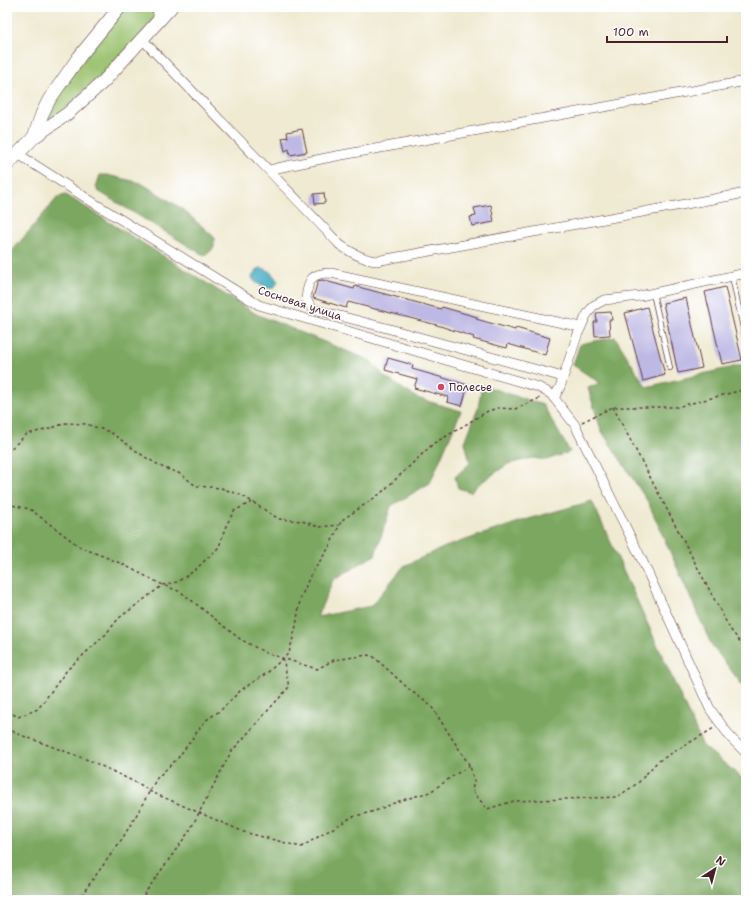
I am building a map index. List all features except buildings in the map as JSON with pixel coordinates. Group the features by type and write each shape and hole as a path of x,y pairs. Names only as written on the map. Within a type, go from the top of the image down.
{"main road":[{"path":"34,136 49,100 79,57 120,7"},
{"path":"11,160 34,136 54,124 104,81 171,7"}],"street":[{"path":"157,7 157,23"},
{"path":"142,39 226,128 270,170 340,245 349,251 371,260 376,261 746,193"},
{"path":"270,170 330,157 746,82"},
{"name":"Сосновая улица","path":"11,160 94,203 259,305 538,387 554,397"},
{"path":"563,377 313,309 306,299 310,279 314,275 320,273 331,273 581,327"},
{"path":"746,273 653,293 604,300 594,306 590,310 581,327 554,397 575,425 642,560 710,709 731,738 746,753"}],"lane":[{"path":"732,276 746,342"},
{"path":"653,293 670,368"}],"path":[{"path":"575,425 614,407 677,407 746,389"},
{"path":"78,900 122,839 156,778 178,758 205,721 221,710 241,690 267,673 289,653 296,626 300,600 310,576 328,548 342,520 380,494 434,442 488,411 498,408 515,409 554,397"},
{"path":"614,407 730,629 746,649"},
{"path":"7,452 27,434 66,423 86,424 110,432 145,457 164,468 181,474 196,486 221,488 243,496 279,519 302,521 319,527 340,526"},
{"path":"7,714 13,714 18,717 38,710 67,670 105,635 119,618 163,585 177,582 194,571 219,547 225,528 234,510 252,502"},
{"path":"7,504 30,509 80,547 120,563 163,585 181,592 240,639 266,653 317,669 334,660 368,655 374,656 410,690 431,706 470,766 474,781 472,790 487,809 514,801 617,797 638,783 657,762 720,724"},
{"path":"140,900 190,830 231,752 289,687 283,658"},
{"path":"7,728 18,734 91,761 143,786 149,792 244,832 301,847 352,817 375,811 399,801 430,792 470,766"}],"green space":[{"path":"122,7 155,7 156,16 123,57 37,133 44,114"},
{"path":"100,175 107,175 141,183 181,208 214,237 214,248 205,256 98,191 96,187"},
{"path":"66,195 256,314 371,361 385,377 417,398 461,411 430,483 391,506 375,555 333,580 317,617 371,606 404,566 445,547 525,520 592,501 703,746 746,781 746,900 7,900 7,257 58,197"},
{"path":"615,337 646,387 746,364 746,690 711,644 648,502 601,430 588,388 600,383 573,365 580,344"},
{"path":"482,385 543,405 570,452 546,460 532,458 508,464 479,484 471,492 458,488 455,477 470,463 465,442 478,408"}],"water":[{"path":"260,268 263,268 273,274 278,282 274,288 266,288 254,281 252,277"}],"place":[{"name":"Полесье","path":"441,387"}]}
